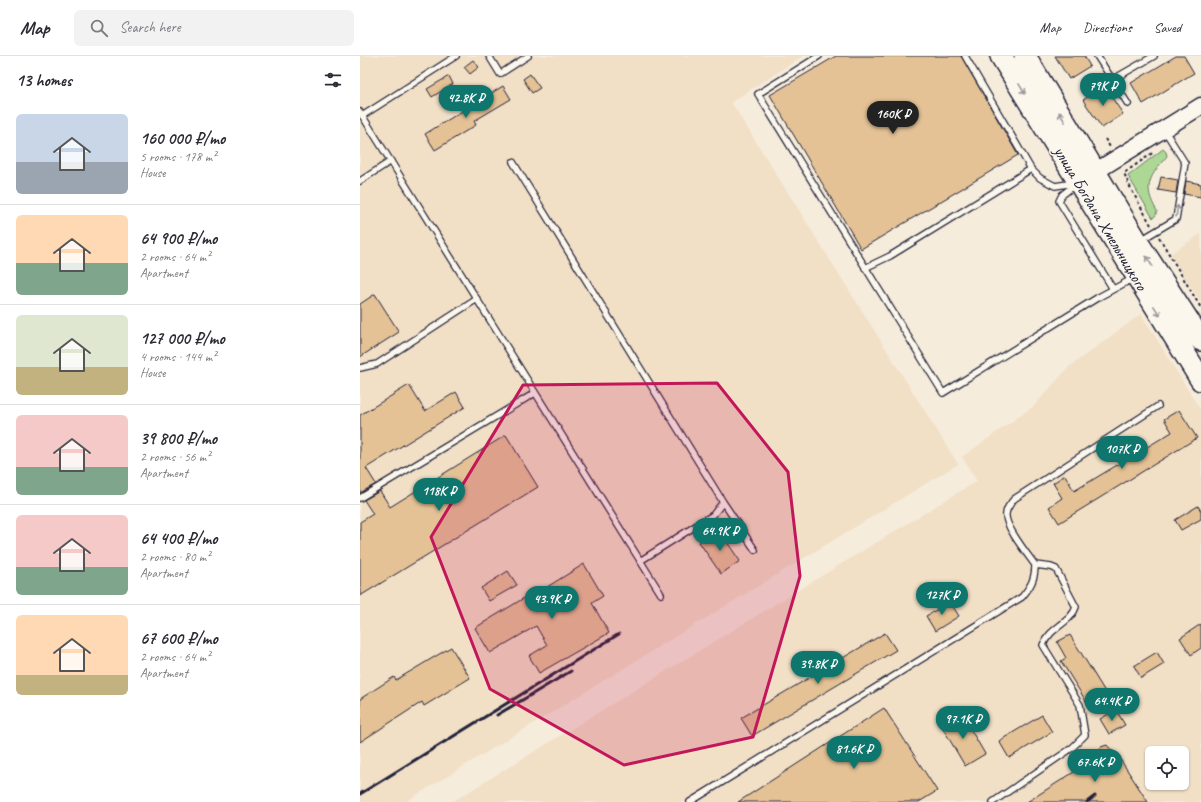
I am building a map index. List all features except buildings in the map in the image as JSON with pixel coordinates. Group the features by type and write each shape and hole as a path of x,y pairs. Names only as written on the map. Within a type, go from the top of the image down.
{"highway":[{"name":"улица Богдана Хмельницкого","path":"1002,56 1087,177 1138,243 1199,331"},
{"name":"улица Богдана Хмельницкого","path":"1025,56 1136,277 1201,380"}],"street":[{"path":"1087,177 1167,135 1201,106"}],"lane":[{"path":"456,56 361,114 661,594"},
{"path":"489,56 500,74 528,56"},
{"path":"819,56 758,94 943,393 1113,289 1136,277"},
{"path":"965,56 1031,169 1040,178 1055,186 1087,177"},
{"path":"1097,56 1128,104"},
{"path":"1112,80 1154,56"},
{"path":"1138,243 1155,230 1176,220 1185,163 1167,135"},
{"path":"360,181 391,162"},
{"path":"513,162 754,550"},
{"path":"865,268 890,256 1031,169"},
{"path":"1087,177 1062,195 1059,201 1113,289"},
{"path":"360,368 378,364 477,299"},
{"path":"360,498 535,393"},
{"path":"690,802 1022,597 1032,585 1036,565 1008,524 1006,517 1008,509 1014,499 1158,406"},
{"path":"640,561 713,515 723,502"},
{"path":"993,802 1072,748 1085,735 1080,705 1043,645 1047,636 1071,616 1076,607 1056,569 1051,566 1036,565"}],"path":[{"path":"1167,135 1124,173 1131,189 1201,308"}],"highlighted area":[{"path":"717,383 788,472 800,576 753,737 624,765 490,689 431,537 523,385"}],"shaded area":[{"path":"360,56 803,56 731,102 958,464 405,802 360,802"},
{"path":"1201,234 1201,303 1170,254"},
{"path":"1141,314 1201,411 1201,802 452,802 977,481 962,457 1034,406 1069,367"}],"green space":[{"path":"1163,149 1167,156 1152,176 1149,188 1152,202 1157,211 1153,218 1128,176"}],"railway":[{"path":"360,794 619,634"},
{"path":"497,715 571,671"},
{"path":"1087,802 1095,796"}]}
